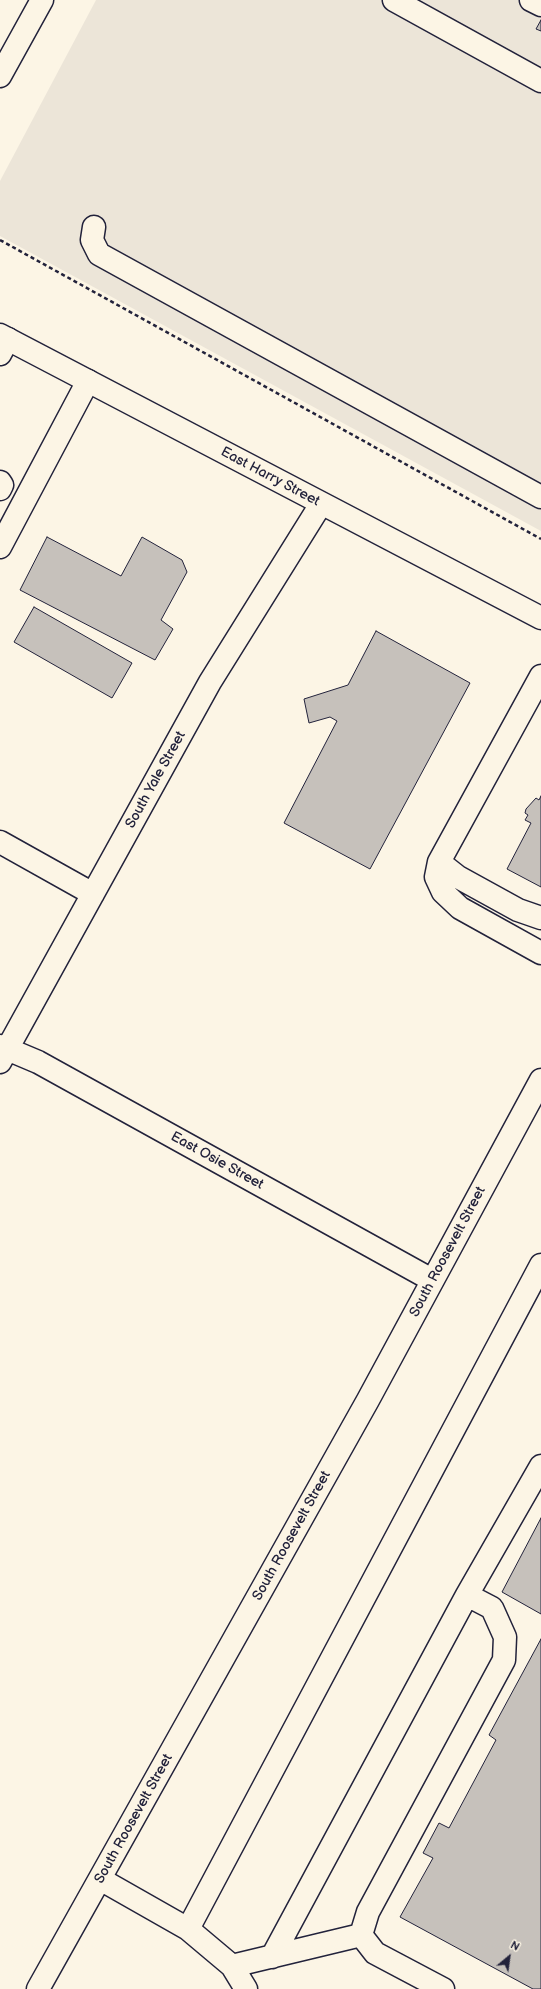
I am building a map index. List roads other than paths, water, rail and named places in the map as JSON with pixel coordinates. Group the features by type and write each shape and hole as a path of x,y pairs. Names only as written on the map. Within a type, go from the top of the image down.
{"street":[{"path":"0,76 42,0"},
{"path":"531,0 541,6"},
{"path":"404,2 541,81"},
{"path":"94,227 92,240 100,254 541,497"},
{"name":"East Harry Street","path":"3,343 88,381 541,618"},
{"path":"0,547 88,381"},
{"path":"0,482 2,485 0,489"},
{"name":"South Yale Street","path":"2,1052 93,894 210,682 321,504"},
{"path":"541,676 439,862 436,876 443,892 460,908 541,953"},
{"path":"0,842 93,894"},
{"path":"439,862 458,877 512,906 541,918"},
{"name":"East Osie Street","path":"2,1052 38,1062 432,1280"},
{"name":"South Roosevelt Street","path":"38,1989 368,1400 541,1080"},
{"path":"188,1929 541,1265"},
{"path":"272,1956 467,1595 541,1466"},
{"path":"361,1935 368,1912 504,1660 505,1637 492,1608 467,1595"},
{"path":"100,1879 188,1929 232,1966 246,1989"},
{"path":"232,1966 361,1935"},
{"path":"361,1935 375,1953 443,1989"}]}
